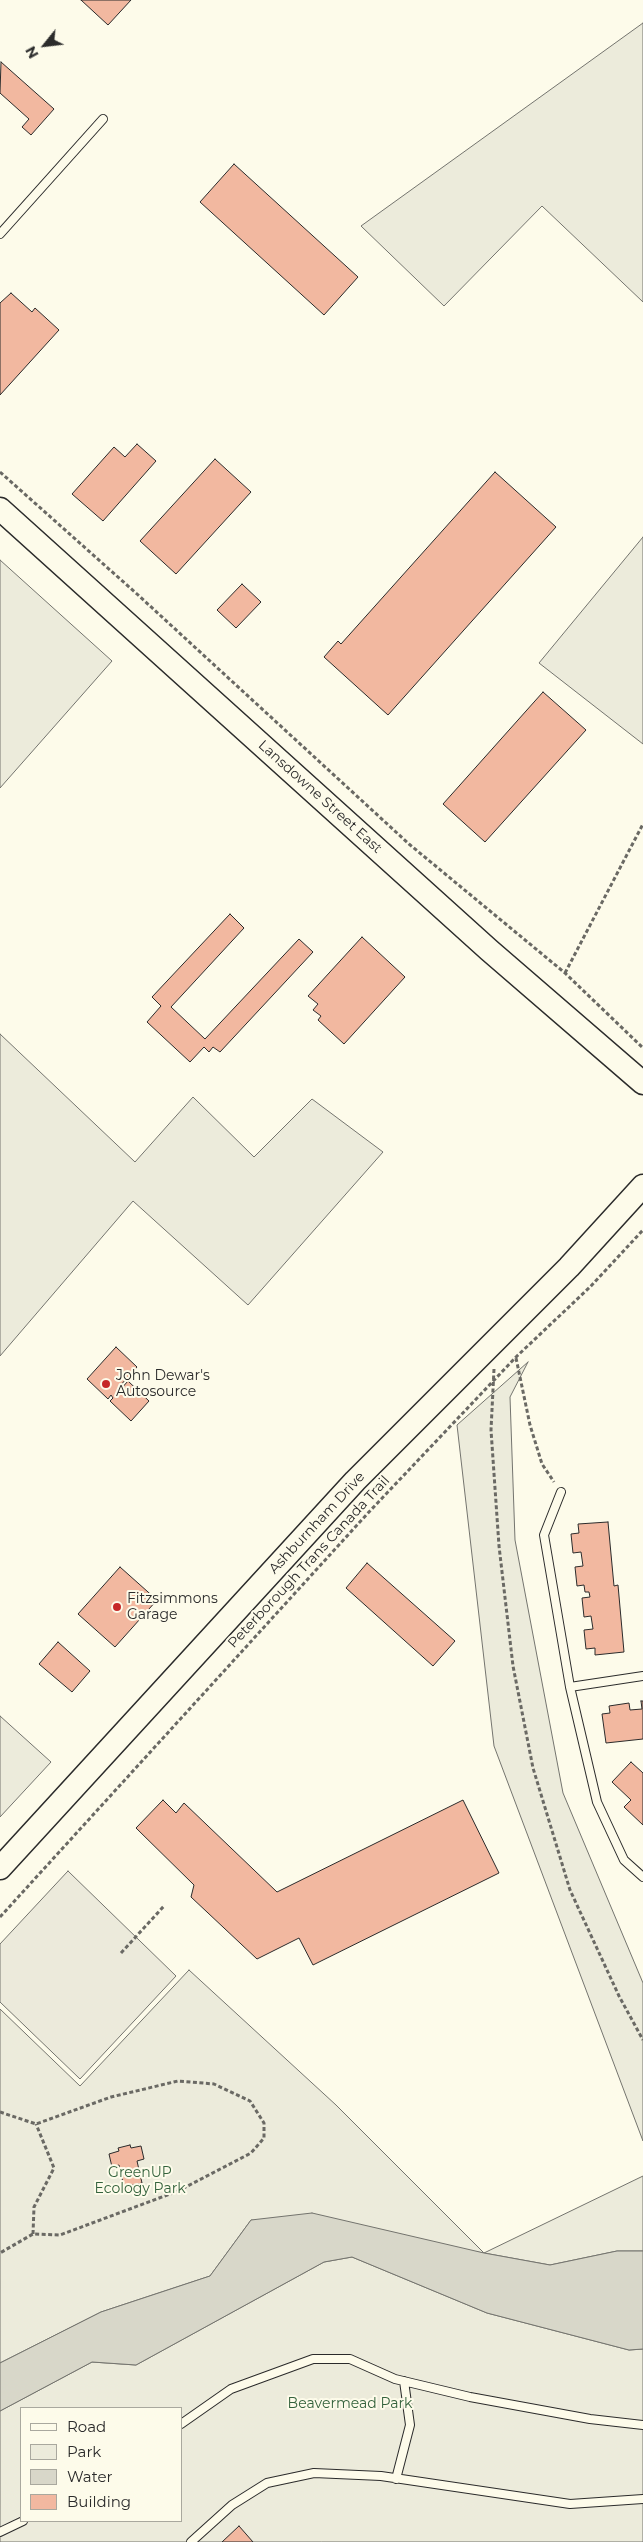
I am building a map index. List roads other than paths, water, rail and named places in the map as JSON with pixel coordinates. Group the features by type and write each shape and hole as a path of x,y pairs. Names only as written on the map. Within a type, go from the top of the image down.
{"main road":[{"name":"Lansdowne Street East","path":"0,509 482,944 643,1083"},
{"name":"Ashburnham Drive","path":"0,1868 355,1481 569,1267 643,1186"}],"lane":[{"path":"0,234 103,119"},
{"path":"561,1492 544,1535 570,1687 597,1802 624,1860 643,1877"},
{"path":"570,1687 643,1676"},
{"path":"182,2423 231,2389 313,2359 350,2359 404,2381 470,2397 590,2419 643,2425"},
{"path":"396,2479 410,2425 404,2381"},
{"path":"191,2542 232,2505 267,2483 314,2473 396,2479 570,2504 643,2500"},
{"path":"0,2532 22,2522"}],"water":[{"path":"312,2213 484,2253 550,2265 617,2251 643,2251 643,2349 629,2350 487,2313 352,2257 324,2262 136,2365 92,2362 0,2411 0,2363 101,2312 210,2276 251,2220"}],"place":[{"name":"John Dewar's Autosource","path":"106,1384"},
{"name":"Fitzsimmons Garage","path":"117,1607"}],"park label":[{"name":"GreenUP Ecology Park","path":"140,2182"},
{"name":"Beavermead Park","path":"350,2404"}]}
